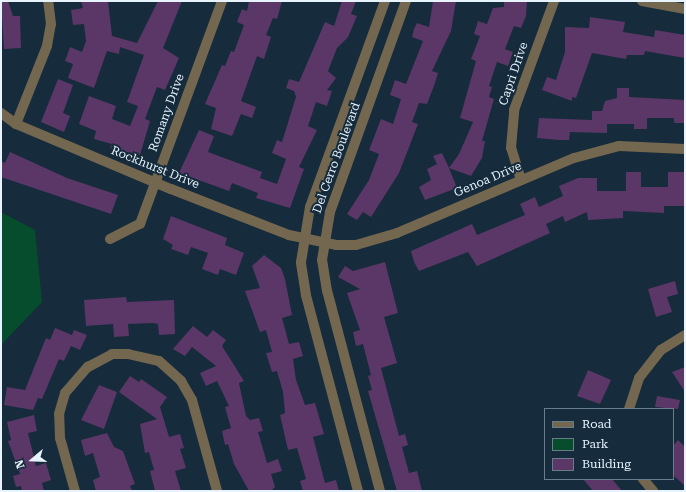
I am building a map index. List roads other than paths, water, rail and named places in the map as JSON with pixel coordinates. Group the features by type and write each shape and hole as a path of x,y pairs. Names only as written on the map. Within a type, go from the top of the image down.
{"street":[{"path":"16,124 47,46 51,24 48,1"},
{"name":"Romany Drive","path":"110,239 140,224 222,1"},
{"name":"Del Cerro Boulevard","path":"358,491 306,295 301,262 303,239 310,206 385,1"},
{"name":"Del Cerro Boulevard","path":"380,491 327,291 323,243 330,212 406,1"},
{"name":"Capri Drive","path":"522,180 511,148 514,110 554,1"},
{"path":"642,1 685,9"},
{"name":"Rockhurst Drive","path":"1,113 16,124 156,183 303,239"},
{"name":"Genoa Drive","path":"303,239 323,243 356,245 398,233 574,158 619,146 685,149"},
{"path":"629,408 639,378 661,350 685,335"},
{"path":"75,491 60,438 59,414 65,393 88,367 112,354 159,361 181,381 192,400 217,491"},
{"path":"644,480 653,491"}]}
